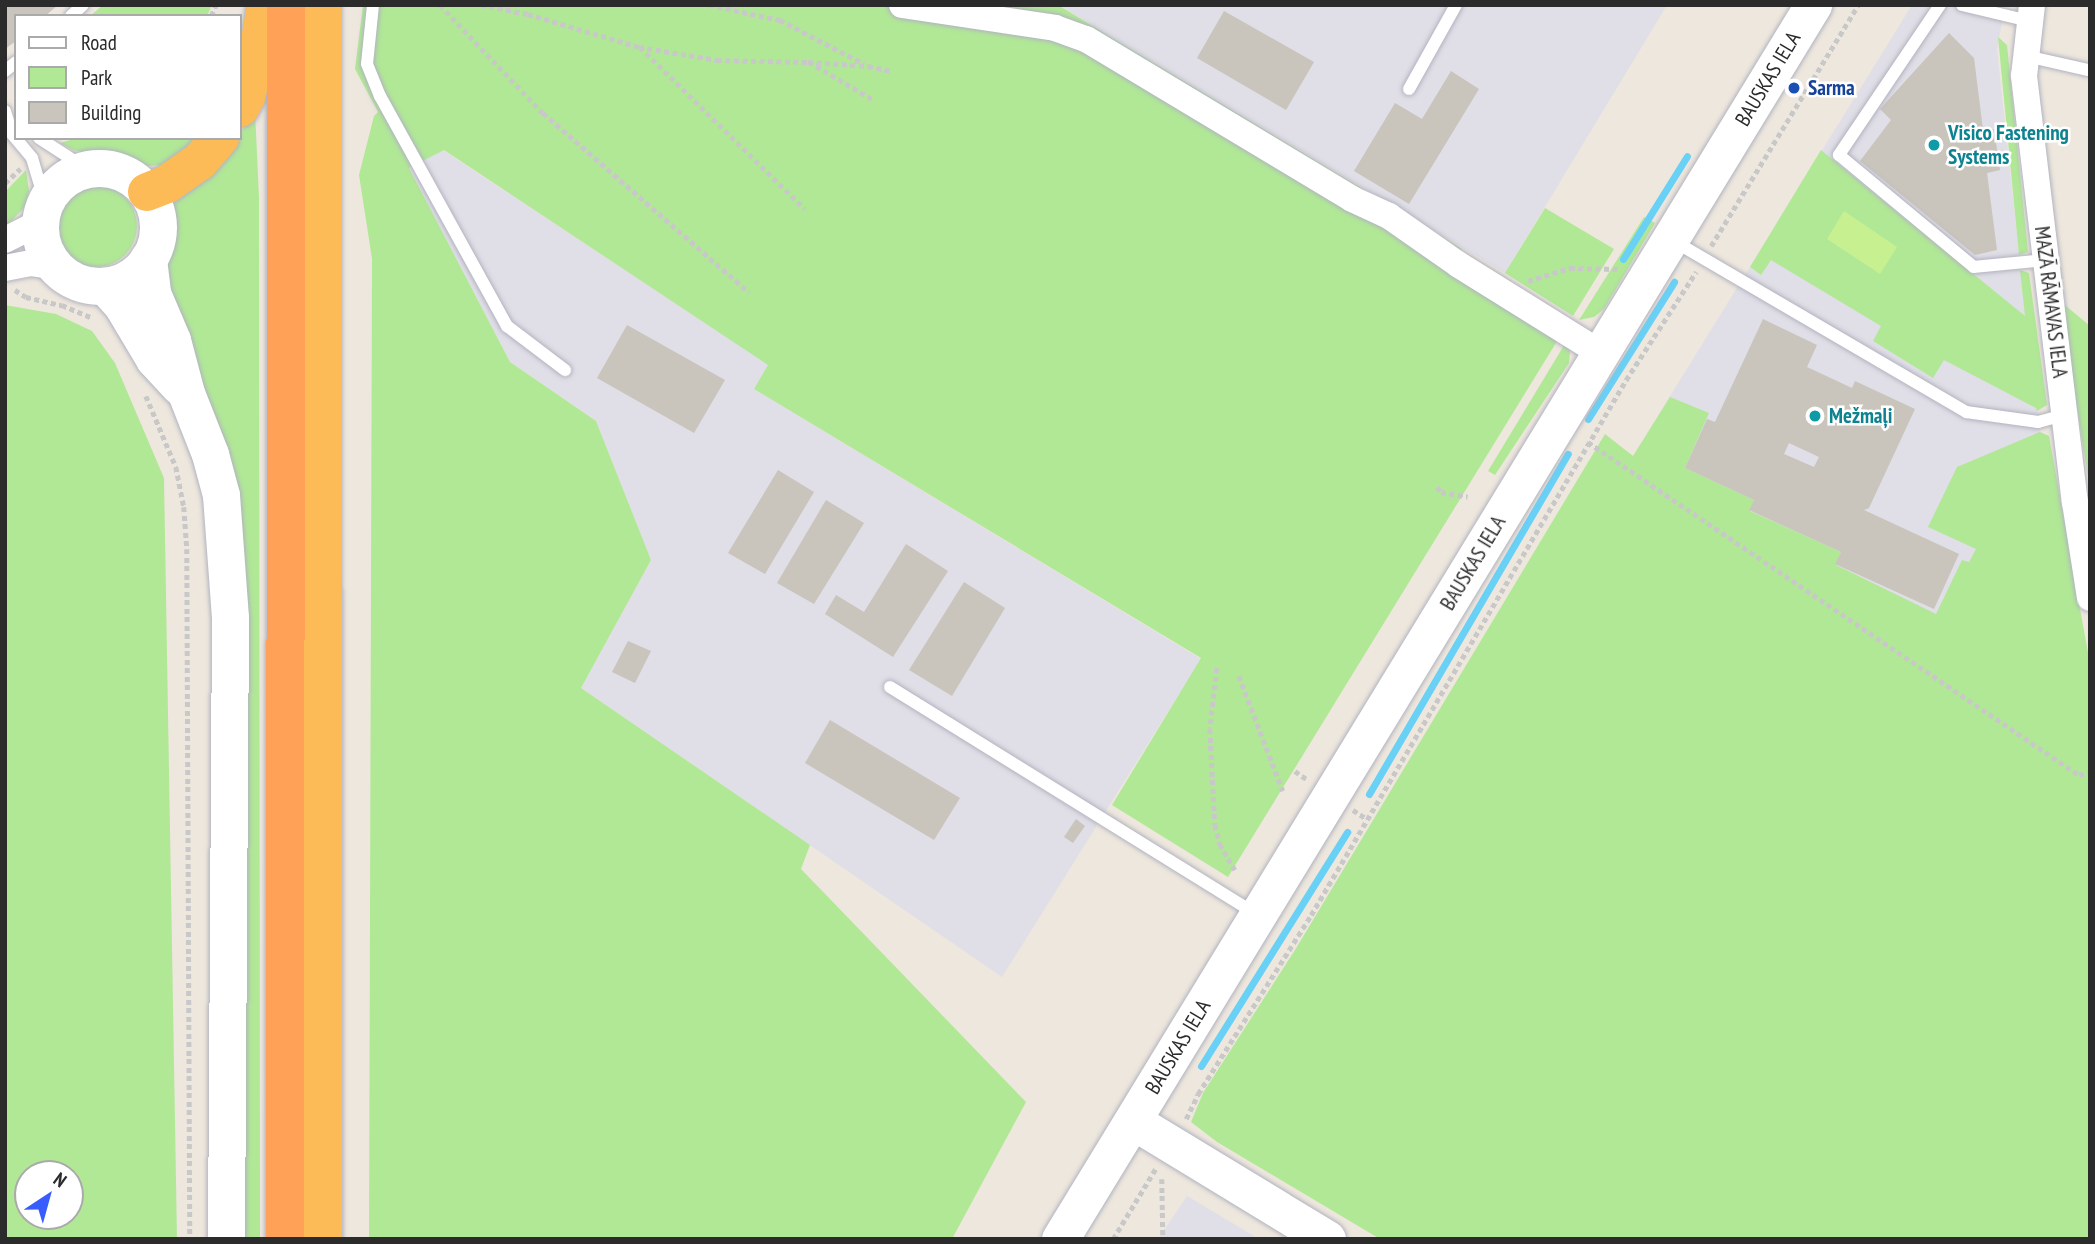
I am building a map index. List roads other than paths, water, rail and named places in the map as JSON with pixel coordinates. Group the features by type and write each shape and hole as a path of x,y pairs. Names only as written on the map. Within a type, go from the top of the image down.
{"highway":[{"path":"242,102 253,72 266,5"},
{"path":"285,1239 286,5"},
{"path":"322,5 323,1239"},
{"path":"147,192 167,184 199,162 218,140"}],"main road":[{"name":"BAUSKAS IELA","path":"1060,1239 1258,915 1574,433 1602,354 1813,5"},
{"path":"106,168 124,173 147,192 157,222 155,241 148,259 138,272 123,282 105,286 88,285 71,279 52,267 43,247 42,212 55,188 87,169 106,168"},
{"path":"148,259 152,293 172,340 186,393 210,454 221,495 230,618 226,1235"},
{"path":"105,286 122,305 154,359 186,393"},
{"path":"1133,1121 1327,1239"}],"street":[{"path":"902,5 1055,28 1086,38 1352,199 1389,216 1460,265 1602,354"},
{"name":"MAZĀ RĀMAVAS IELA","path":"2031,13 2024,76 2045,260 2090,598"},
{"path":"5,240 42,212"},
{"path":"8,277 30,263 52,267"}],"lane":[{"path":"373,5 367,64 380,96 507,326 565,370"},
{"path":"1409,89 1456,5"},
{"path":"1940,5 1839,155 1974,267 2045,260"},
{"path":"1962,5 2031,13"},
{"path":"2026,56 2088,70"},
{"path":"5,111 14,136"},
{"path":"17,140 32,158 42,212"},
{"path":"42,140 87,169"},
{"path":"1672,239 1966,412 2038,422 2065,415"},
{"path":"890,687 1258,915"}],"waterway":[{"path":"1623,259 1687,156"},
{"path":"1588,419 1674,282"},
{"path":"1369,794 1568,454"},
{"path":"1201,1066 1347,832"}],"place":[{"name":"Sarma","path":"1794,88"},
{"name":"Visico Fastening Systems","path":"1934,145"},
{"name":"Mežmaļi","path":"1815,416"}]}
